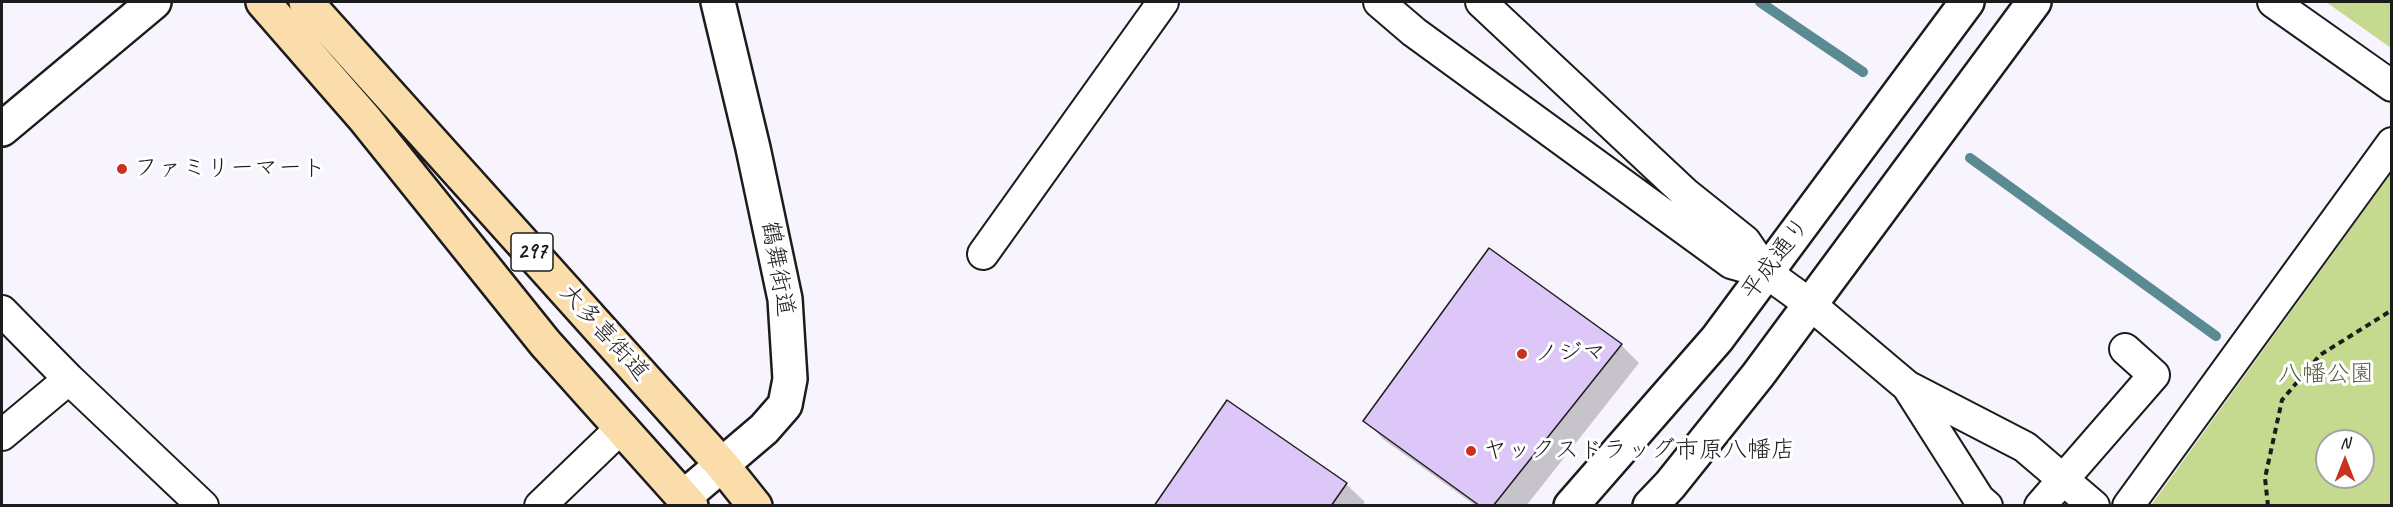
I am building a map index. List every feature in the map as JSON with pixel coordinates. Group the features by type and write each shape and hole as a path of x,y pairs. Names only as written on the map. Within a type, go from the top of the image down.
{"highway":[{"name":"大多喜街道","path":"263,2 365,119 544,343 688,501"},
{"name":"大多喜街道","path":"306,2 723,466 755,506"}],"street":[{"path":"2,129 154,2"},
{"name":"鶴舞街道","path":"688,501 775,417 784,405 790,379 782,288 753,148 718,2"},
{"path":"983,254 1163,2"},
{"path":"1379,2 1414,32 1731,263 1767,273"},
{"path":"1481,2 1685,193 1745,241 1767,273 1811,305 1907,386 2025,447 2094,506"},
{"name":"平成通り","path":"1571,506 1717,339 1967,2"},
{"path":"1650,506 1670,485 1811,305 2034,2"},
{"path":"2273,2 2391,86"},
{"path":"2128,506 2391,143"},
{"path":"2,311 69,379 203,506"},
{"path":"2040,506 2154,375 2125,349"},
{"path":"2,435 69,379"},
{"path":"1907,386 1980,503"},
{"path":"540,506 621,427"}],"path":[{"path":"2268,506 2265,478 2282,400 2320,355 2391,310"}],"green space":[{"path":"2326,2 2391,2 2391,48"},
{"name":"八幡公園","path":"2391,173 2391,505 2152,504"}],"building":[{"path":"1489,248 1622,344 1493,506 1480,506 1363,421"},
{"path":"1227,400 1347,483 1331,506 1154,506"}],"waterway":[{"path":"1760,2 1863,72"},
{"path":"1970,158 2216,336"}],"place":[{"name":"ファミリーマート","path":"122,169"},
{"name":"ノジマ","path":"1522,354"},
{"name":"ヤックスドラッグ市原八幡店","path":"1471,451"}]}
